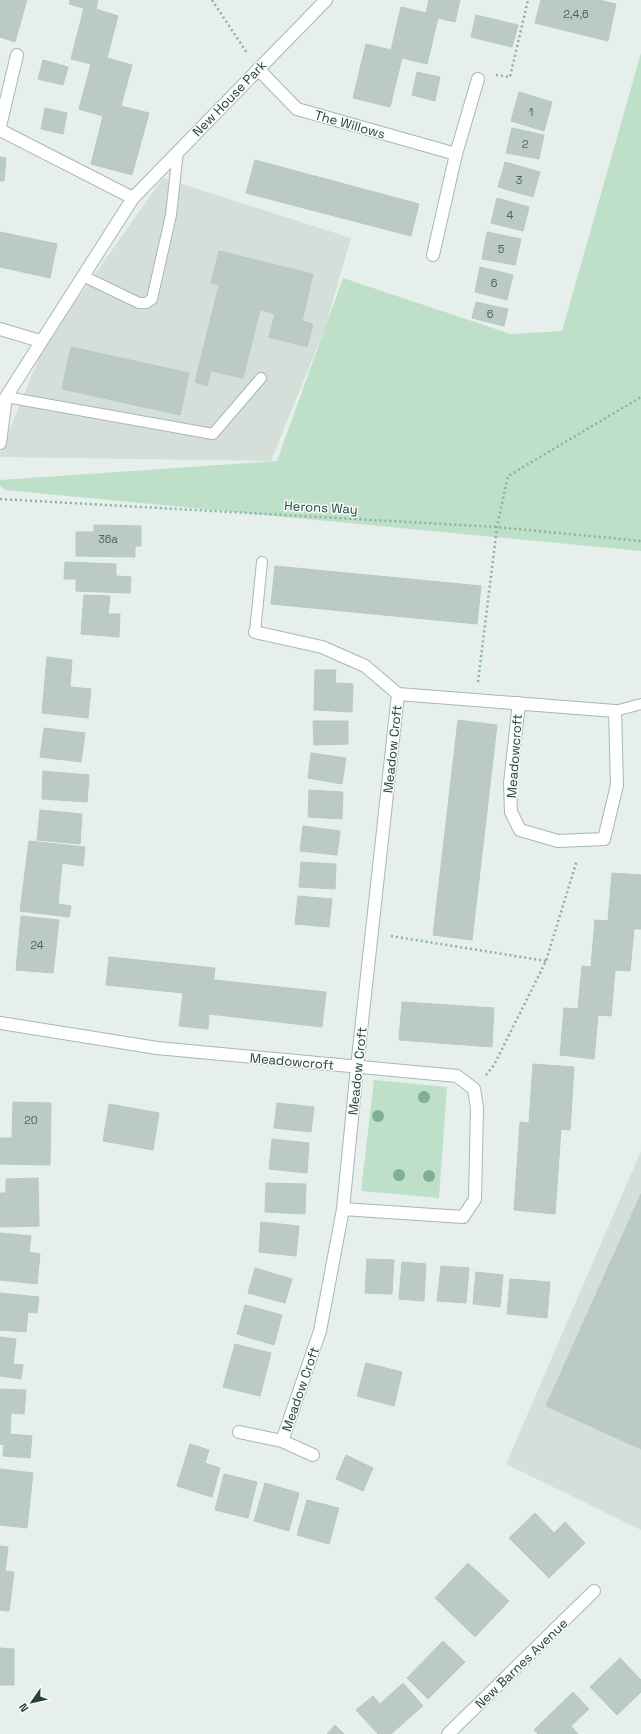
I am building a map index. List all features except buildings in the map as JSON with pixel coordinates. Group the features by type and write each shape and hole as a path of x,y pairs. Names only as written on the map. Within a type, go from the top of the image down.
{"street":[{"name":"New House Park","path":"0,443 6,397 40,341 133,198 326,0"},
{"path":"0,126 17,55"},
{"name":"The Willows","path":"258,69 297,109 456,154"},
{"path":"433,255 456,154 478,79"},
{"path":"0,130 133,198"},
{"path":"0,330 40,341"},
{"path":"255,632 322,647 365,666 398,694"},
{"name":"Meadowcroft","path":"398,694 519,703 615,711 617,786 604,839 558,841 520,830 511,812 510,783 519,703"},
{"name":"Meadow Croft","path":"282,1442 320,1331 343,1209 356,1067 398,694"},
{"name":"Meadowcroft","path":"0,1023 157,1048 457,1076 474,1089"},
{"path":"343,1209 463,1217 475,1199 477,1108 474,1089"},
{"name":"Meadow Croft","path":"239,1432 282,1442 313,1455"},
{"name":"New Barnes Avenue","path":"448,1734 594,1592"}],"lane":[{"path":"83,276 139,303 146,303 152,299 171,216 178,151"},
{"path":"6,397 213,434 261,378"},
{"path":"255,632 262,562"},
{"path":"615,711 641,704"}],"path":[{"path":"212,0 258,69"},
{"path":"478,79 490,74 510,77 528,0"},
{"path":"476,700 497,526 508,476 641,397"},
{"name":"Herons Way","path":"0,499 497,526 641,541"},
{"path":"474,1089 494,1065 546,961 583,840"},
{"path":"372,932 546,961"}],"shaded area":[{"path":"163,178 351,238 325,328 271,461 0,457 0,453 44,346"},
{"path":"641,1151 641,1530 506,1464"}],"green space":[{"path":"641,53 641,551 5,490 0,486 0,480 277,461 343,278 511,334 562,331"},
{"path":"374,1080 447,1087 439,1198 361,1191"}]}
